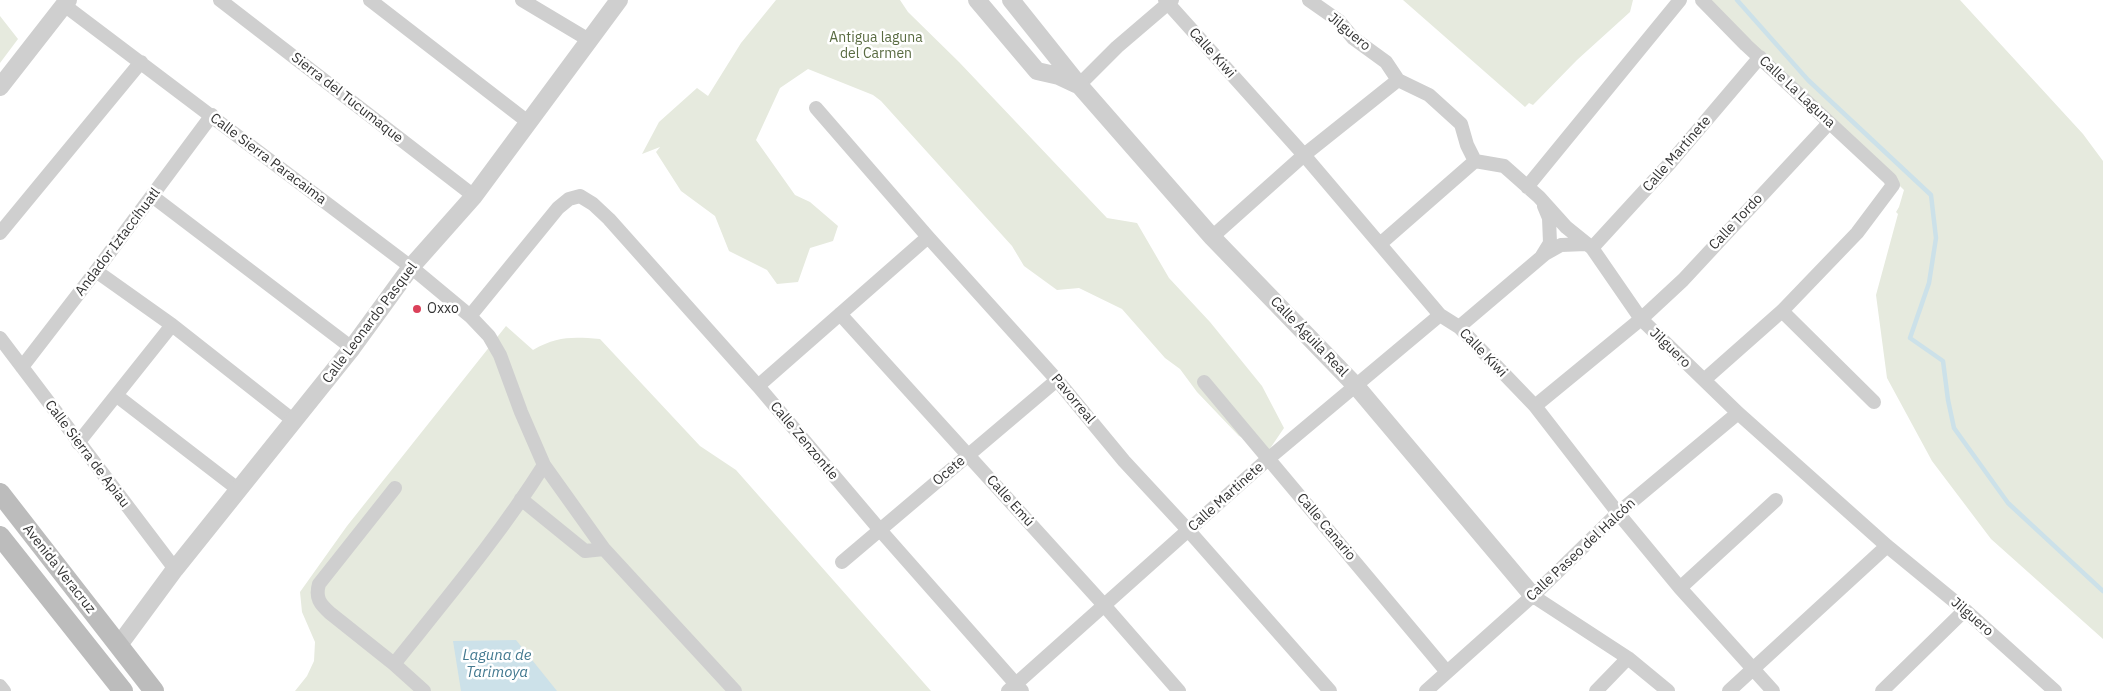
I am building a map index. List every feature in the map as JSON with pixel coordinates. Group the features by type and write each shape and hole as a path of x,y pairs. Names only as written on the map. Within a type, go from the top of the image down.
{"main road":[{"name":"Avenida Veracruz","path":"0,493 154,691"},
{"name":"Avenida Veracruz","path":"0,536 120,689"}],"street":[{"name":"Sierra del Tucumaque","path":"220,0 474,196"},
{"path":"370,0 528,122"},
{"path":"522,0 589,40"},
{"name":"Calle Leonardo Pasquel","path":"119,645 175,569 352,348 411,267 474,196 619,0"},
{"name":"Calle Águila Real","path":"977,0 1037,71 1059,76 1079,85"},
{"name":"Calle Águila Real","path":"1011,0 1079,85 1212,237 1356,386 1533,596"},
{"name":"Jilguero","path":"1309,0 1339,21 1353,38 1386,62 1398,80 1430,96 1461,124 1467,145 1475,161 1504,166 1539,197 1566,227 1589,246 1641,319 1738,413 1887,546 1965,610 2055,691"},
{"path":"1526,187 1680,0"},
{"name":"Calle La Laguna","path":"1702,0 1893,183 1893,187 1858,233 1782,311"},
{"path":"1079,85 1117,47 1168,1"},
{"name":"Calle Kiwi","path":"1168,1 1304,155 1440,315 1459,328 1535,406 1618,514 1680,588 1774,691"},
{"path":"0,87 66,2"},
{"name":"Calle Sierra Paracaima","path":"66,2 141,62 411,267 470,316 489,336 500,355 520,412 544,465 604,549 735,691"},
{"name":"Calle Martinete","path":"1589,246 1670,163 1760,57"},
{"path":"0,233 141,62"},
{"path":"1212,237 1304,155 1398,80"},
{"name":"Pavorreal","path":"816,108 928,237 1057,380 1124,461 1189,531 1330,691"},
{"name":"Andador Iztaccíhuatl","path":"22,367 212,115"},
{"name":"Calle Tordo","path":"1535,406 1641,319 1683,280 1829,122"},
{"path":"1380,244 1475,161"},
{"path":"152,196 352,348"},
{"name":"Calle Zenzontle","path":"470,316 558,208 569,199 580,196 593,204 609,219 758,386 1015,689"},
{"path":"1539,197 1549,218 1550,243 1540,258"},
{"path":"758,386 928,237"},
{"path":"1459,328 1540,258 1561,245 1589,246"},
{"path":"96,271 172,325 294,421"},
{"path":"1704,380 1782,311 1874,402"},
{"name":"Calle Emú","path":"840,314 1103,604 1179,691"},
{"name":"Calle Martinete","path":"1015,689 1103,604 1189,531 1268,459 1440,315"},
{"path":"78,443 172,325"},
{"name":"Calle Sierra de Apiau","path":"0,338 175,569"},
{"name":"Ocete","path":"842,562 1057,380"},
{"name":"Calle Canario","path":"1204,382 1447,672"},
{"path":"117,396 239,490"},
{"name":"Calle Paseo del Halcón","path":"1426,691 1533,596 1618,514 1738,413"},
{"path":"394,664 521,499 544,465"},
{"path":"395,488 318,584 316,594 320,604 330,613 394,664 424,691"},
{"path":"521,499 585,551 604,549"},
{"path":"1680,588 1776,500"},
{"path":"1729,691 1887,546"},
{"path":"1533,596 1628,658 1668,691"},
{"path":"1882,691 1965,610"},
{"path":"1596,691 1628,658"},
{"path":"0,686 4,691"}],"green space":[{"name":"Antigua laguna del Carmen","path":"776,0 900,0 908,12 959,62 1107,218 1137,223 1169,278 1210,322 1262,386 1284,428 1269,450 1239,436 1197,392 1180,369 1165,358 1122,309 1079,288 1057,290 1024,266 1012,246 881,101 873,95 808,69 780,88 756,140 795,195 810,202 838,226 833,241 810,248 798,282 777,284 767,270 729,251 715,216 681,191 656,152 660,147 642,154 659,122 697,88 708,96 741,43"},
{"path":"1403,0 1633,0 1630,12 1577,60 1533,105 1529,103 1525,107"},
{"path":"1709,0 1960,0 2083,134 2103,161 2103,639 1991,539 1932,461 1887,378 1876,295 1898,214 1896,212 1904,190"},
{"path":"0,16 18,39 0,63"},
{"path":"506,326 533,350 550,342 565,338 600,339 700,446 736,470 931,691 295,691 307,676 314,661 315,642 302,612 300,592 347,526"}],"water":[{"name":"Laguna de Tarimoya","path":"516,640 557,691 461,691 453,641"}],"waterway":[{"path":"1737,0 1808,80 1931,195 1936,238 1929,283 1910,338 1943,361 1954,428 2008,503 2103,591"}],"place":[{"name":"Oxxo","path":"417,309"}]}
